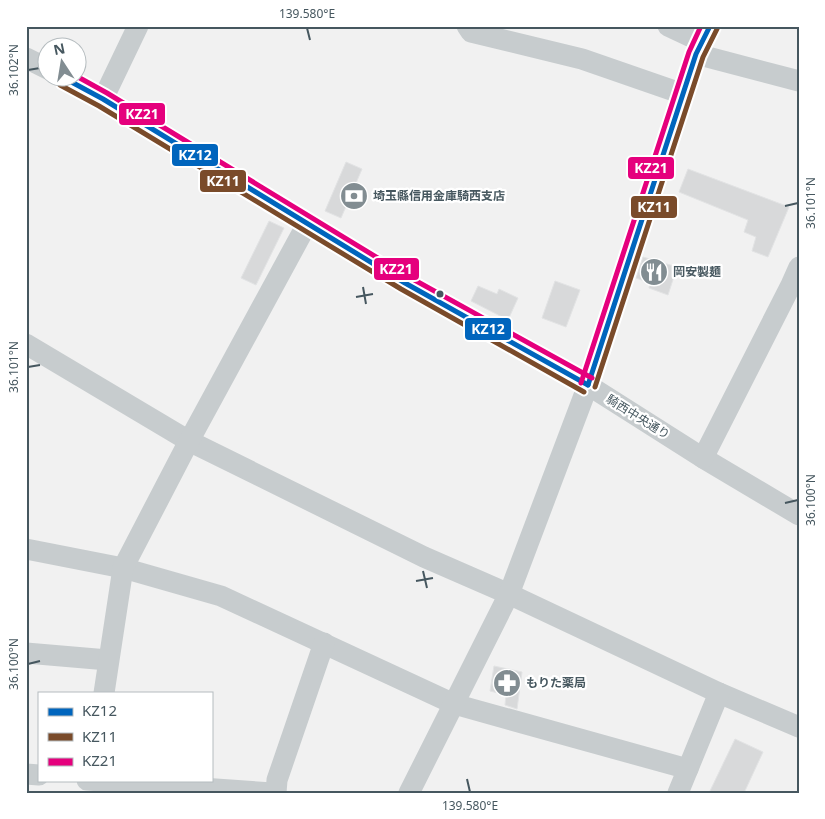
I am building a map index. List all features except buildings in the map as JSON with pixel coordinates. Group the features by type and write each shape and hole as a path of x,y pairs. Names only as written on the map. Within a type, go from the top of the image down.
{"street":[{"path":"104,99 138,26"},
{"path":"467,26 471,32 582,59 683,94"},
{"path":"668,26 799,81"},
{"path":"409,793 509,594 588,386 683,94 703,41"},
{"path":"26,58 38,64"},
{"name":"騎西中央通り","path":"83,88 413,287 588,386 799,515"},
{"path":"104,692 123,568 189,441 307,224"},
{"path":"703,458 796,281"},
{"path":"26,344 189,441 424,557 509,594 719,693 799,727"},
{"path":"26,549 123,568 221,596 454,704 688,769"},
{"path":"108,782 274,793 324,644"},
{"path":"26,653 108,660"},
{"path":"678,793 719,693"}],"transit line":[{"name":"KZ21","path":"581,383 689,52 701,26"},
{"name":"KZ12","path":"588,385 696,54 710,26"},
{"name":"KZ11","path":"595,387 703,57 717,29"},
{"name":"KZ21","path":"88,83 409,277 592,378"},
{"name":"KZ11","path":"66,88 99,106 401,289 584,392"},
{"name":"KZ12","path":"83,88 405,283 588,385"}],"place":[{"name":"埼玉縣信用金庫騎西支店","path":"354,196"},
{"name":"岡安製麺","path":"654,272"},
{"name":"もりた薬局","path":"507,683"}]}
